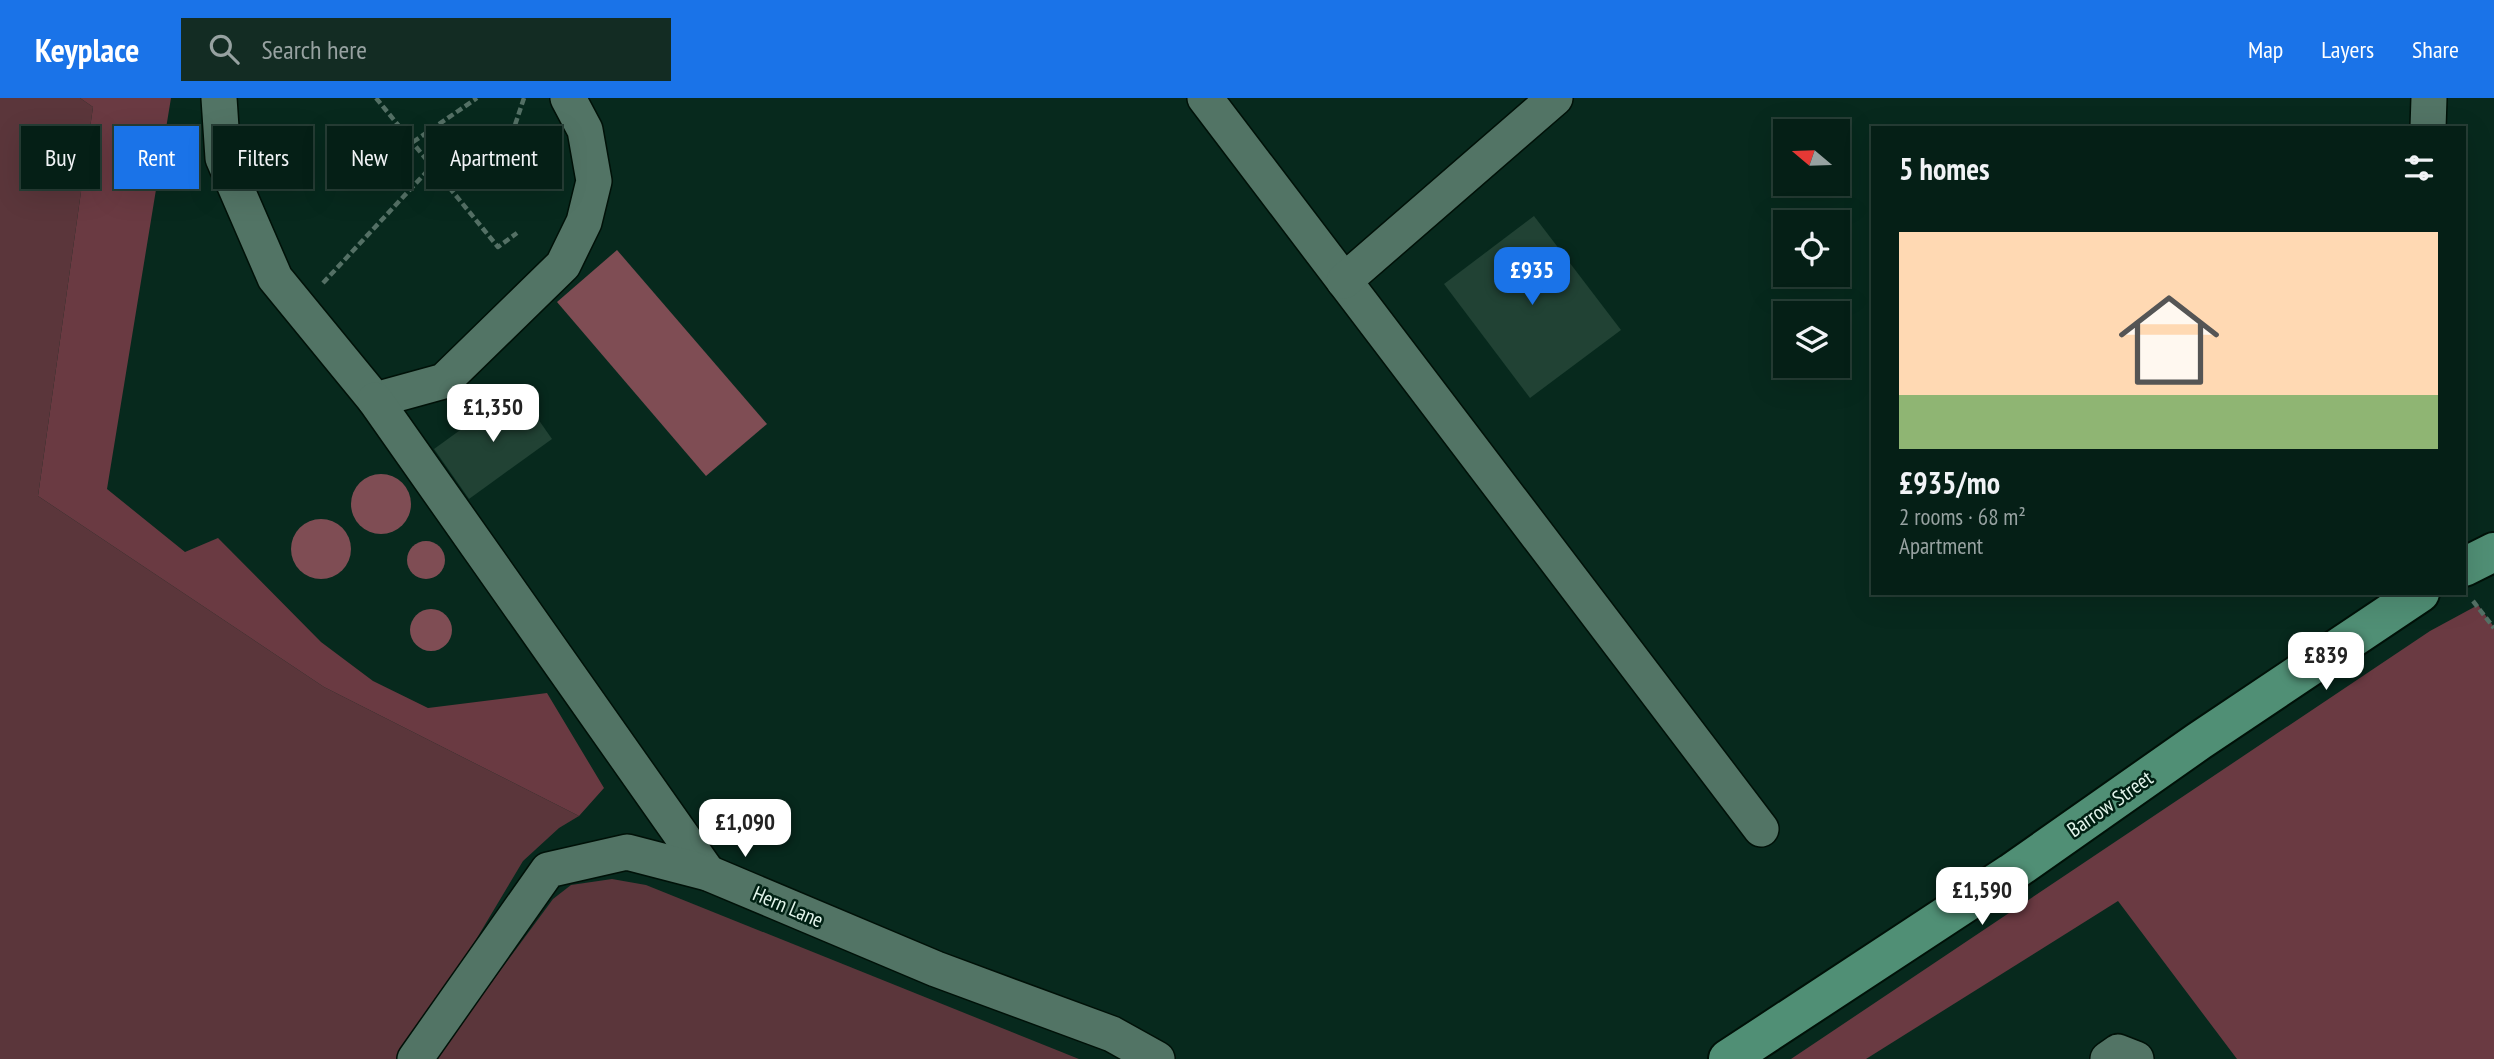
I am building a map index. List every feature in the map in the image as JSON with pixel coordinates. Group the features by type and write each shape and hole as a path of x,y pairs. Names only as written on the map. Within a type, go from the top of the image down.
{"main road":[{"path":"2468,583 2494,552"},
{"name":"Barrow Street","path":"1728,1059 2011,873 2199,741 2417,595"}],"street":[{"path":"219,98 223,158 275,278 375,400 708,873"},
{"path":"375,400 444,381 563,265 584,222 594,181 585,130 568,98"},
{"path":"1205,98 1761,829"},
{"path":"1344,281 1555,98"},
{"path":"2428,126 2429,98"},
{"name":"Hern Lane","path":"415,1059 548,870 627,852 708,873 936,969 1112,1034 1157,1059"},
{"path":"2108,1059 2118,1052 2136,1059"}],"path":[{"path":"376,98 426,158"},
{"path":"413,142 477,98"},
{"path":"515,126 524,98"},
{"path":"299,308 426,172"},
{"path":"451,189 498,247 517,233"},
{"path":"2468,583 2494,628"}],"shaded area":[{"path":"0,98 80,98 93,107 90,126 21,126 21,189 81,189 38,496 324,687 579,816 559,828 523,861 477,938 398,1059 0,1059"},
{"path":"80,98 171,98 166,126 114,126 114,189 156,189 107,489 185,552 218,538 321,642 373,681 428,708 547,693 604,788 579,816 324,687 38,496 81,189 100,189 100,126 90,126 93,107"},
{"path":"617,250 767,424 706,476 557,302"},
{"path":"375,474 387,474 406,487 411,504 409,516 398,529 387,534 375,534 356,521 351,510 351,498 364,479"},
{"path":"315,519 327,519 346,532 351,549 349,561 338,574 327,579 315,579 296,566 291,555 291,543 304,524"},
{"path":"426,541 440,546 445,560 440,574 426,579 412,574 407,560 412,546"},
{"path":"2478,605 2494,627 2494,1059 2237,1059 2118,901 1866,1059 1791,1059 2430,631"},
{"path":"431,609 446,615 452,630 446,645 431,651 416,645 410,630 416,615"},
{"path":"612,879 646,885 1079,1059 435,1059 553,899 571,885"}],"building":[{"path":"1534,216 1621,330 1530,398 1444,284"},
{"path":"517,389 552,439 469,499 434,449"}]}
